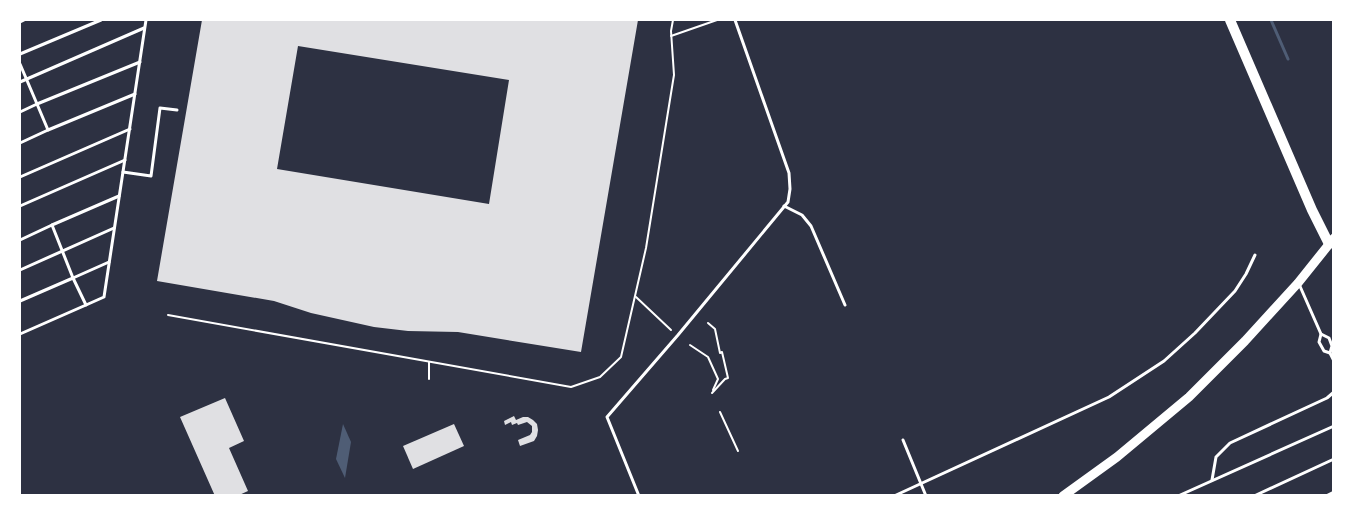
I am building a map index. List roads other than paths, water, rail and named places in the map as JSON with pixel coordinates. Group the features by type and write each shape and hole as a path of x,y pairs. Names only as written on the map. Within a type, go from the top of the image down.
{"highway":[{"path":"1230,20 1312,210 1331,241"}],"main road":[{"path":"1063,495 1117,457 1189,397 1298,283 1331,241"}],"lane":[{"path":"20,22 24,20"},
{"path":"20,54 101,20"},
{"path":"20,334 104,297 146,20"},
{"path":"639,495 607,417 788,202 789,173 735,20"},
{"path":"20,82 145,27"},
{"path":"20,112 140,62"},
{"path":"20,64 48,130"},
{"path":"20,143 135,94"},
{"path":"123,172 151,176 160,108 177,110"},
{"path":"20,177 130,129"},
{"path":"20,206 125,160"},
{"path":"20,240 119,196"},
{"path":"784,206 802,215 810,226 844,305"},
{"path":"52,225 86,305"},
{"path":"20,270 114,228"},
{"path":"894,495 1109,397 1164,361 1195,333 1235,291 1254,255"},
{"path":"20,301 109,262"},
{"path":"1298,283 1321,334 1319,342 1324,351 1330,352"},
{"path":"1321,334 1329,338 1332,346 1330,352 1334,361"},
{"path":"1212,480 1216,457 1230,443 1328,398 1334,392"},
{"path":"1178,495 1334,426"},
{"path":"903,440 926,495"},
{"path":"1254,495 1334,459"},
{"path":"1326,495 1334,492"}],"water":[{"path":"343,424 351,442 345,478 336,459"}],"waterway":[{"path":"1271,20 1288,59"}]}
